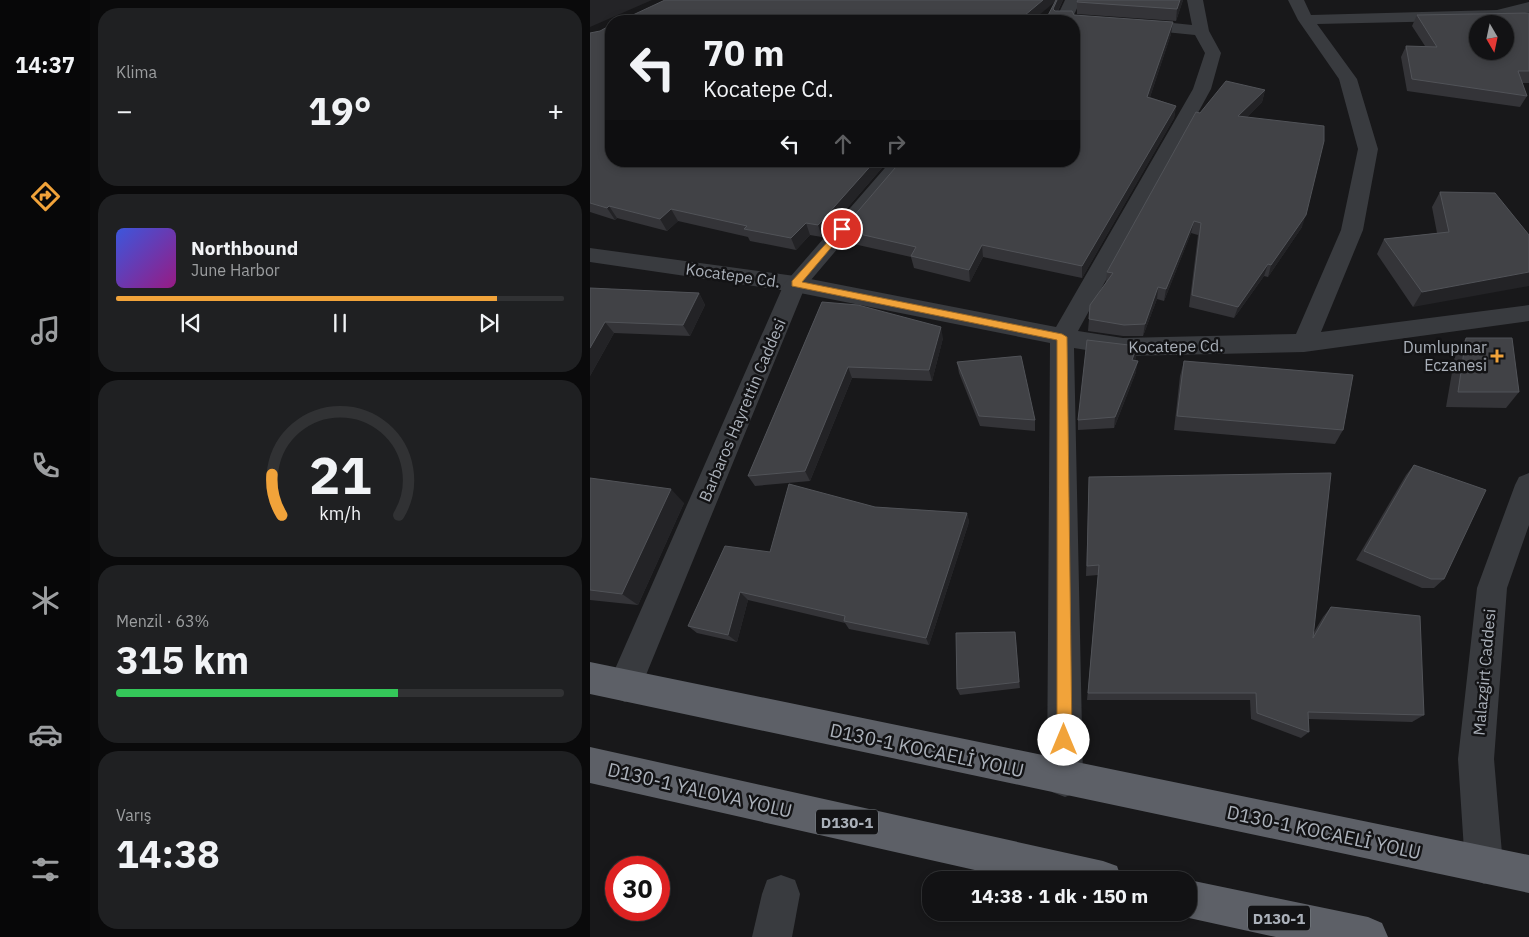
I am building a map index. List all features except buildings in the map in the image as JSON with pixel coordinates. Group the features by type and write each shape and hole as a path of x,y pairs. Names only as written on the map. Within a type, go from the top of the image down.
{"highway":[{"name":"D130-1 KOCAELİ YOLU","path":"590,678 1065,779 1529,874"},
{"name":"D130-1 YALOVA YOLU","path":"590,765 1063,871"},
{"name":"D130-1","path":"1197,901 1368,937"}],"street":[{"path":"1070,15 1074,0"},
{"path":"1065,779 1062,337 1202,89 1213,53 1201,31 1195,0"},
{"path":"1296,0 1306,20 1348,79 1368,149 1352,230 1304,343"},
{"path":"1306,20 1498,15 1529,7"},
{"path":"1119,23 1157,25 1201,31"},
{"name":"Barbaros Hayrettin Caddesi","path":"625,685 637,661 795,284 897,167"},
{"name":"Kocatepe Cd.","path":"590,256 795,284 1062,337 1123,347 1304,343 1529,313"},
{"name":"Malazgirt Caddesi","path":"1484,865 1476,759 1492,588 1529,485"},
{"path":"772,937 781,894"}],"shaded area":[{"path":"590,0 652,0 618,15 605,15 605,20 590,27"}],"place":[{"name":"Dumlupınar Eczanesi","path":"1497,356"}],"route":[{"path":"842,229 795,284 1062,337 1064,740"}]}
